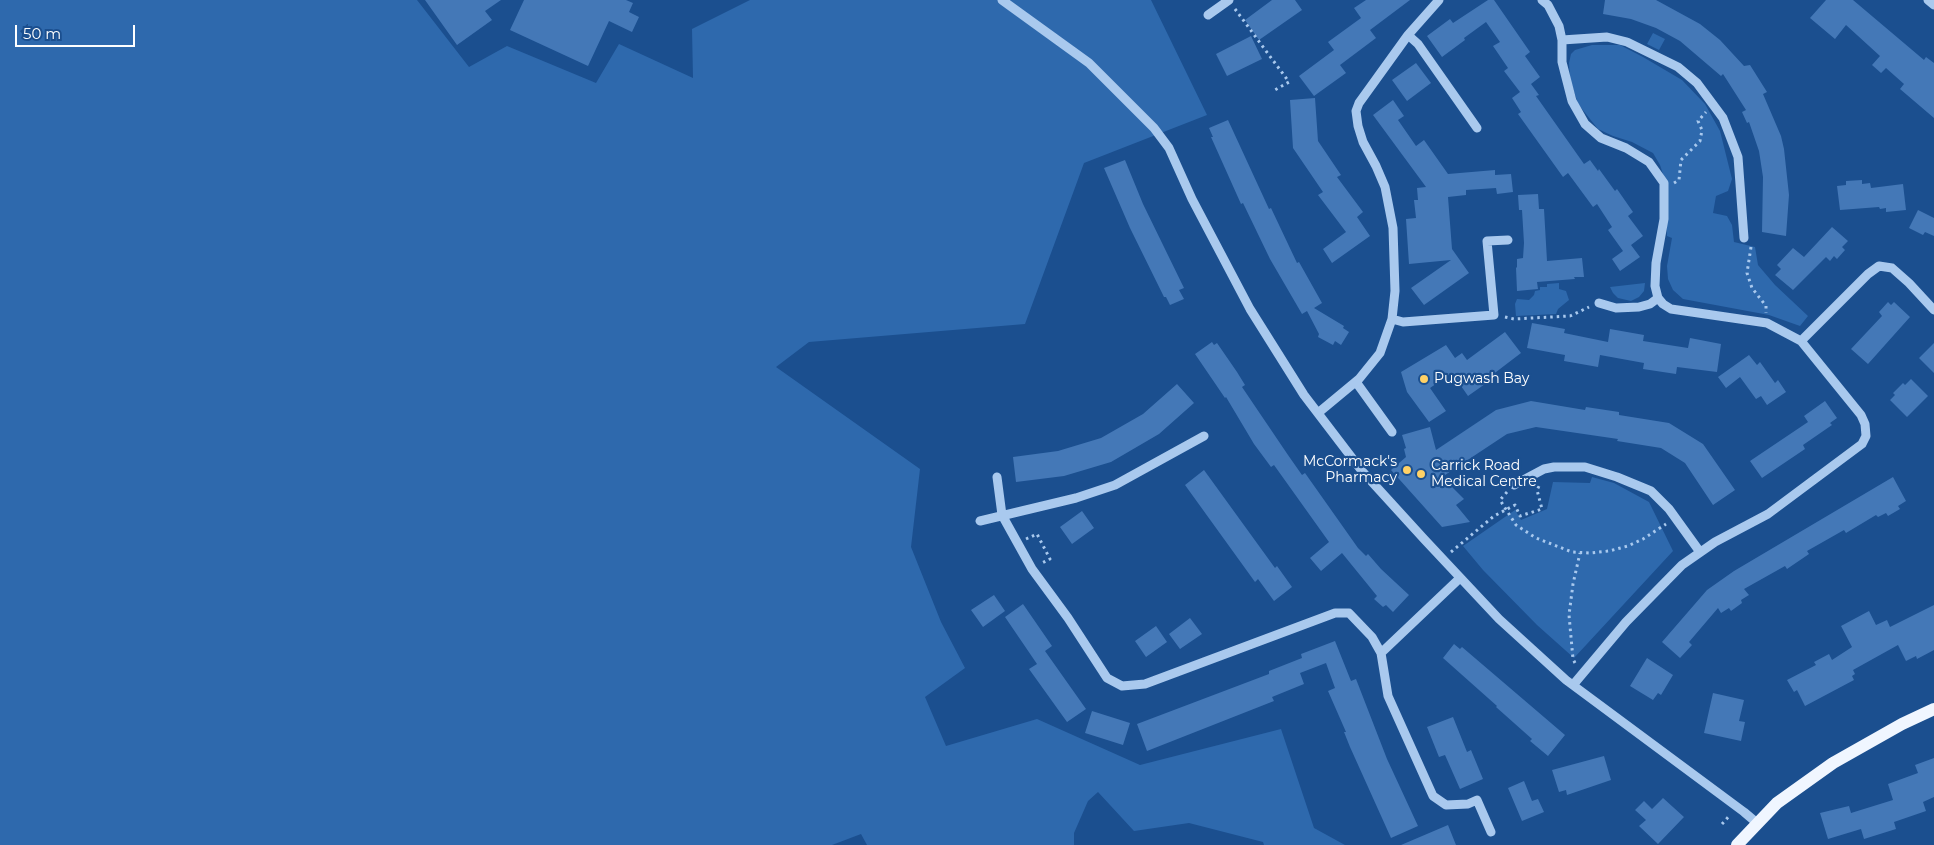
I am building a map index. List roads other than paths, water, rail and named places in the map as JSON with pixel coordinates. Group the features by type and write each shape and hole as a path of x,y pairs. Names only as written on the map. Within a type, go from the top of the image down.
{"main road":[{"path":"1737,845 1777,803 1833,763 1902,724 1934,710"}],"street":[{"path":"1002,0 1090,63 1154,128 1169,148 1192,199 1271,345 1318,413 1362,471 1460,578 1499,619 1573,685 1744,812 1757,824"},
{"path":"1208,15 1229,0"},
{"path":"1318,413 1356,382 1380,353 1392,319 1395,291 1393,228 1385,188 1363,142 1358,126 1356,111 1358,102 1408,35 1438,0"},
{"path":"1542,0 1548,5 1559,26 1562,40 1562,62 1572,101 1585,124 1601,138 1626,148 1649,162 1664,182 1664,219 1656,263 1655,286 1658,298 1671,309 1767,323 1800,341 1861,415 1865,424 1866,436 1862,444 1768,514 1700,552 1682,565 1626,622 1573,685"},
{"path":"1928,0 1934,5"},
{"path":"1408,35 1418,44 1477,128"},
{"path":"1562,40 1607,37 1627,42 1678,67 1697,83 1723,118 1738,157 1744,238"},
{"path":"1392,319 1403,322 1494,315 1487,241 1508,240"},
{"path":"1800,341 1868,274 1880,266 1892,268 1934,310"},
{"path":"1599,303 1616,308 1639,307 1658,298"},
{"path":"1356,382 1392,432"},
{"path":"980,521 1076,498 1115,485 1204,436"},
{"path":"1514,485 1548,468 1585,467 1617,476 1651,492 1669,509 1700,552"},
{"path":"997,477 1002,515 1032,569 1068,618 1107,678 1122,686 1145,684 1335,613 1349,613 1372,637 1380,654 1388,696 1433,796 1446,805 1468,804 1477,800 1491,832"},
{"path":"1380,654 1460,578"}],"place":[{"name":"Pugwash Bay","path":"1424,379"},
{"name":"McCormack's Pharmacy","path":"1407,470"},
{"name":"Carrick Road Medical Centre","path":"1421,474"}]}
